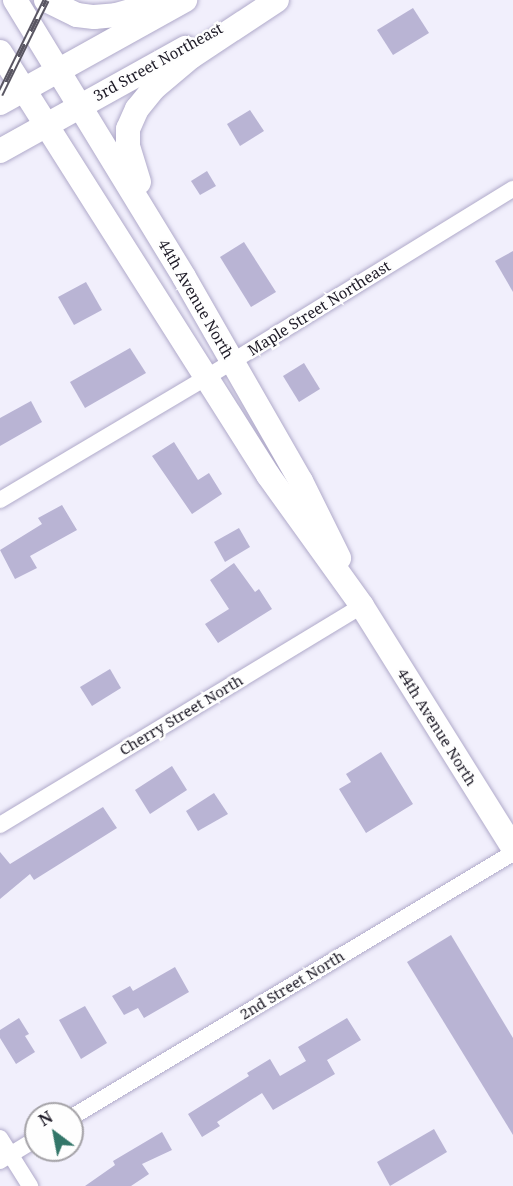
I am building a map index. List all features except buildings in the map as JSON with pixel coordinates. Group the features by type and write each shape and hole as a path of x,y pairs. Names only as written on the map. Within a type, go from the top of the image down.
{"main road":[{"name":"44th Avenue North","path":"15,0 232,361 324,525 362,606"},
{"path":"46,0 77,15 94,17 116,15 167,0"},
{"path":"0,103 184,0"},
{"name":"3rd Street Northeast","path":"0,151 271,0"},
{"path":"201,308 131,164 128,129 136,109 173,72 277,0"},
{"name":"44th Avenue North","path":"0,52 268,476 362,606 513,848"}],"street":[{"name":"Maple Street Northeast","path":"0,500 207,378 513,189"},
{"name":"Cherry Street North","path":"0,825 362,606"},
{"name":"2nd Street North","path":"84,1110 513,853"},
{"path":"0,1138 5,1157 30,1186"},
{"path":"5,1157 24,1146"}],"railway":[{"path":"0,94 46,0"}]}
